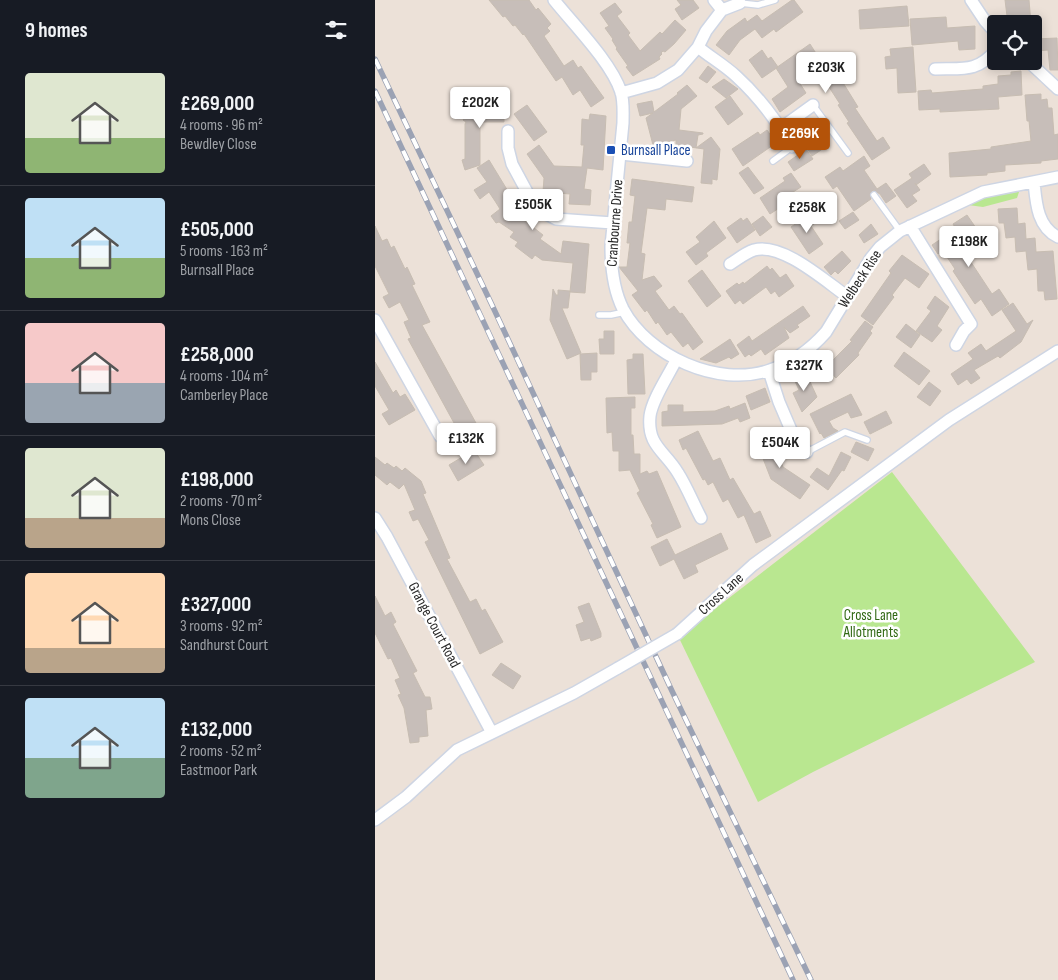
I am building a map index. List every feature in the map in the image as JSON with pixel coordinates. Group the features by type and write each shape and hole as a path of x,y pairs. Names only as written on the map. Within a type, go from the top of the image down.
{"street":[{"name":"Cranbourne Drive","path":"554,0 609,68 621,93 623,115 621,154 611,246 612,277 625,312 647,339 676,360 701,369"},
{"path":"714,0 722,10"},
{"path":"971,0 987,23"},
{"path":"621,93 667,78 678,70 698,47 706,31 722,10 740,3"},
{"path":"698,47 735,75 781,128 792,147"},
{"path":"935,70 974,67 987,60"},
{"path":"1038,70 1058,89"},
{"path":"781,128 813,105"},
{"path":"508,131 508,148 512,164 533,203 539,210 555,219 613,224"},
{"path":"621,154 687,161"},
{"name":"Welbeck Rise","path":"701,369 733,374 751,374 769,371 790,362 817,342 826,332 871,258 880,247 905,228 983,192 1058,176"},
{"path":"1034,182 1037,209 1047,228 1058,238"},
{"path":"905,228 971,324 964,331 956,345"},
{"path":"730,264 753,250 764,249 780,252 801,264 848,297"},
{"path":"375,320 440,436"},
{"name":"Cross Lane","path":"375,820 406,797 457,750 574,693 677,634 753,565 949,420 1058,351"},
{"path":"676,360 653,406 650,416 651,427 657,448 674,466 701,518"},
{"path":"769,371 787,423 807,452"},
{"name":"Grange Court Road","path":"375,518 392,545 492,733"}],"lane":[{"path":"740,3 758,5 775,0"},
{"path":"813,105 848,153"},
{"path":"773,161 792,147"},
{"path":"874,195 905,228"},
{"path":"599,315 625,312"},
{"path":"807,452 845,432 867,440"}],"green space":[{"path":"1014,191 1019,192 1017,198 983,207 968,205 991,195"},
{"name":"Cross Lane Allotments","path":"892,472 1035,662 813,772 758,802 680,640 703,618"}],"building":[{"path":"489,0 529,0 536,10 538,8 551,24 547,28 550,31 544,36 564,66 573,60 578,68 581,66 604,98 591,107 580,90 573,95 562,77 556,81 524,34 515,25 513,26 505,16 503,17"},
{"path":"677,0 693,0 699,8 682,20 675,9 681,5"},
{"path":"792,0 803,12 776,32 774,29 762,38 755,29 740,40 729,55 716,45 727,31 745,18 747,22 757,15 762,21"},
{"path":"1005,0 1029,0 1030,15 1007,15"},
{"path":"615,3 622,12 617,16 630,33 628,35 640,51 660,32 662,34 675,20 686,30 674,44 661,53 660,59 633,76 626,67 628,66 605,28 609,26 600,13"},
{"path":"907,6 909,26 860,29 859,10"},
{"path":"946,17 947,28 975,26 975,49 959,50 958,41 912,45 910,19"},
{"path":"1057,38 1058,70 1050,70 1048,50 1042,50 1042,39"},
{"path":"810,44 819,58 824,54 827,59 831,56 841,70 837,73 858,107 855,108 877,141 883,137 890,148 872,160 847,123 849,122 838,105 840,104 829,87 831,86 819,68 799,82 806,93 780,112 772,99 788,87 776,68"},
{"path":"913,47 916,92 898,93 897,68 886,69 885,57 891,56 890,49"},
{"path":"762,50 768,59 771,57 778,67 762,78 749,60"},
{"path":"708,66 716,72 707,83 699,78"},
{"path":"1021,71 1022,95 998,97 999,109 940,112 940,109 919,110 918,91 931,90 932,93 983,89 983,86 998,84 998,76 1011,75 1011,72"},
{"path":"724,79 738,89 726,98 712,87"},
{"path":"687,85 697,96 681,109 679,130 703,133 698,135 696,148 676,145 676,140 653,145 646,118 653,113 640,116 637,104 652,101 654,112"},
{"path":"1041,94 1041,100 1047,99 1048,108 1052,108 1054,135 1058,134 1058,159 1041,161 1041,163 1005,165 1005,171 987,173 987,175 950,177 949,153 991,149 991,147 1031,141 1025,95"},
{"path":"730,96 743,114 728,125 715,107"},
{"path":"483,100 504,100 504,122 480,122 480,165 465,170 462,160 465,159 466,122 463,120 472,107 483,107"},
{"path":"527,105 547,132 534,141 514,114"},
{"path":"590,114 606,116 603,170 587,168 584,189 591,190 590,205 569,204 570,194 543,192 544,178 527,154 539,145 554,166 582,167 584,145 581,145 582,119 589,120"},
{"path":"767,130 776,143 743,166 732,149 758,132 760,135"},
{"path":"815,134 824,148 812,156 803,142"},
{"path":"711,137 720,149 717,180 712,179 712,184 701,183 704,149 696,148"},
{"path":"806,149 813,159 794,171 788,162"},
{"path":"864,156 870,166 864,170 877,189 886,183 896,196 886,203 880,194 873,190 870,194 871,199 854,211 837,186 833,189 825,177 840,167 843,171"},
{"path":"489,160 514,201 506,206 543,235 540,239 561,254 563,241 589,244 585,293 570,292 573,263 542,260 535,255 532,259 515,246 518,242 510,237 514,232 499,222 496,223 491,216 500,209 489,192 480,199 474,190 487,182 477,168"},
{"path":"924,164 931,174 916,185 920,190 912,195 917,201 907,208 894,190 912,178 909,174"},
{"path":"748,167 764,188 754,194 739,173"},
{"path":"791,173 801,187 793,192 796,197 770,214 760,198 785,181 783,178"},
{"path":"632,179 694,187 692,202 666,199 665,210 647,208 641,253 645,254 642,280 654,276 662,286 655,291 669,310 674,306 680,314 682,313 703,342 693,350 688,343 683,347 671,332 667,335 658,322 656,324 647,310 645,312 632,295 638,291 619,267 627,267 630,243 627,243 629,222 632,222 635,196 630,195"},
{"path":"1017,208 1018,224 1025,223 1026,239 1035,238 1036,252 1053,251 1057,299 1045,300 1044,291 1038,291 1037,269 1028,270 1026,251 1016,252 1015,237 1006,238 1004,223 999,223 998,209"},
{"path":"853,212 859,220 845,229 839,221"},
{"path":"810,214 815,223 811,226 823,244 809,254 791,227"},
{"path":"967,215 976,228 962,238 964,241 959,244 992,294 999,289 1009,304 992,316 981,299 975,304 953,271 955,269 943,251 938,254 932,245 956,229 953,224"},
{"path":"763,216 772,227 760,236 752,224"},
{"path":"741,218 743,221 747,218 755,230 737,243 727,228"},
{"path":"714,221 726,238 706,253 708,256 696,265 686,252 700,242 696,237"},
{"path":"871,224 878,234 864,243 859,235"},
{"path":"375,226 382,241 387,239 391,248 394,246 405,269 407,267 415,284 412,285 430,322 422,325 482,434 465,443 408,339 411,338 404,322 409,320 400,302 389,308 383,297 389,294 375,266"},
{"path":"842,251 851,261 838,274 835,271 831,275 824,267"},
{"path":"902,255 929,274 919,288 905,278 892,295 894,297 873,325 861,316 891,273 889,271"},
{"path":"767,266 770,270 772,268 780,278 786,274 794,286 779,297 775,291 771,294 766,287 743,304 740,300 735,304 726,291 737,283 739,285 743,282 744,284"},
{"path":"702,270 721,296 707,307 688,281"},
{"path":"553,289 556,295 558,295 558,290 570,291 568,308 562,308 581,353 567,359 550,320"},
{"path":"935,296 949,307 937,326 942,330 932,342 916,331 931,311 927,308"},
{"path":"1013,303 1027,324 1033,320 1021,342 1000,358 998,356 974,370 980,378 971,384 967,379 958,385 951,374 973,359 968,353 981,344 986,351 1016,331 1002,310"},
{"path":"803,306 810,316 797,325 799,327 790,333 784,327 789,338 765,355 761,349 751,356 749,354 745,357 737,345 749,336 752,341"},
{"path":"865,321 873,327 870,331 872,333 858,353 859,355 836,378 825,368 852,341 850,340"},
{"path":"906,324 920,335 911,348 896,337"},
{"path":"604,331 614,331 614,354 600,354 599,339 604,339"},
{"path":"730,339 739,354 731,359 729,357 716,363 700,359"},
{"path":"904,352 930,371 919,385 894,366"},
{"path":"597,353 597,372 591,372 591,380 581,380 580,354"},
{"path":"633,354 643,354 645,394 628,394 627,360 633,359"},
{"path":"375,362 393,393 396,390 400,397 405,394 415,410 389,425 382,414 389,410 375,386"},
{"path":"806,373 817,397 802,412 793,393 799,390 794,379"},
{"path":"929,382 941,391 930,406 917,397"},
{"path":"765,388 770,402 751,410 746,396"},
{"path":"851,394 862,415 851,418 848,412 829,421 833,428 838,431 824,438 810,414"},
{"path":"635,397 635,408 631,408 631,435 633,435 634,454 640,454 640,474 647,471 649,474 657,471 681,527 657,538 651,525 653,524 637,493 640,491 630,470 619,471 619,451 613,451 612,432 607,433 606,398"},
{"path":"745,403 750,418 740,422 738,418 722,424 662,426 662,412 668,411 668,405 683,405 683,412 715,411 729,406 730,409"},
{"path":"886,411 892,423 870,434 864,422"},
{"path":"698,431 713,461 720,458 730,480 733,478 754,514 760,511 771,536 756,543 744,515 738,518 728,499 723,502 713,482 708,485 705,479 703,480 686,448 683,450 679,440"},
{"path":"769,435 783,467 810,485 800,499 771,479 754,442"},
{"path":"856,442 874,449 868,461 851,452"},
{"path":"474,450 484,465 458,481 449,465"},
{"path":"841,452 851,457 844,471 842,470 828,490 810,477 817,468 829,476"},
{"path":"375,457 385,465 387,463 394,468 396,466 402,471 405,468 421,481 426,493 423,494 450,558 447,559 470,602 476,599 482,611 485,609 503,642 480,654 425,542 429,540 418,519 413,521 409,512 415,510 404,484 399,489 390,482 387,485 375,475"},
{"path":"721,533 728,549 695,565 698,572 684,579 674,559 660,566 651,547 667,539 675,555"},
{"path":"375,596 385,616 391,612 396,622 393,624 417,671 413,673 425,697 430,697 432,709 426,710 428,736 419,737 419,742 410,743 404,708 398,695 401,694 395,680 400,678 391,658 388,659 375,633"},
{"path":"589,603 601,637 591,641 590,638 581,641 576,625 584,622 578,607"},
{"path":"501,663 521,676 513,689 492,675"}],"railway":[{"path":"375,59 672,691 811,980"},
{"path":"375,91 793,980"}],"place":[{"name":"Burnsall Place","path":"611,150"}]}
